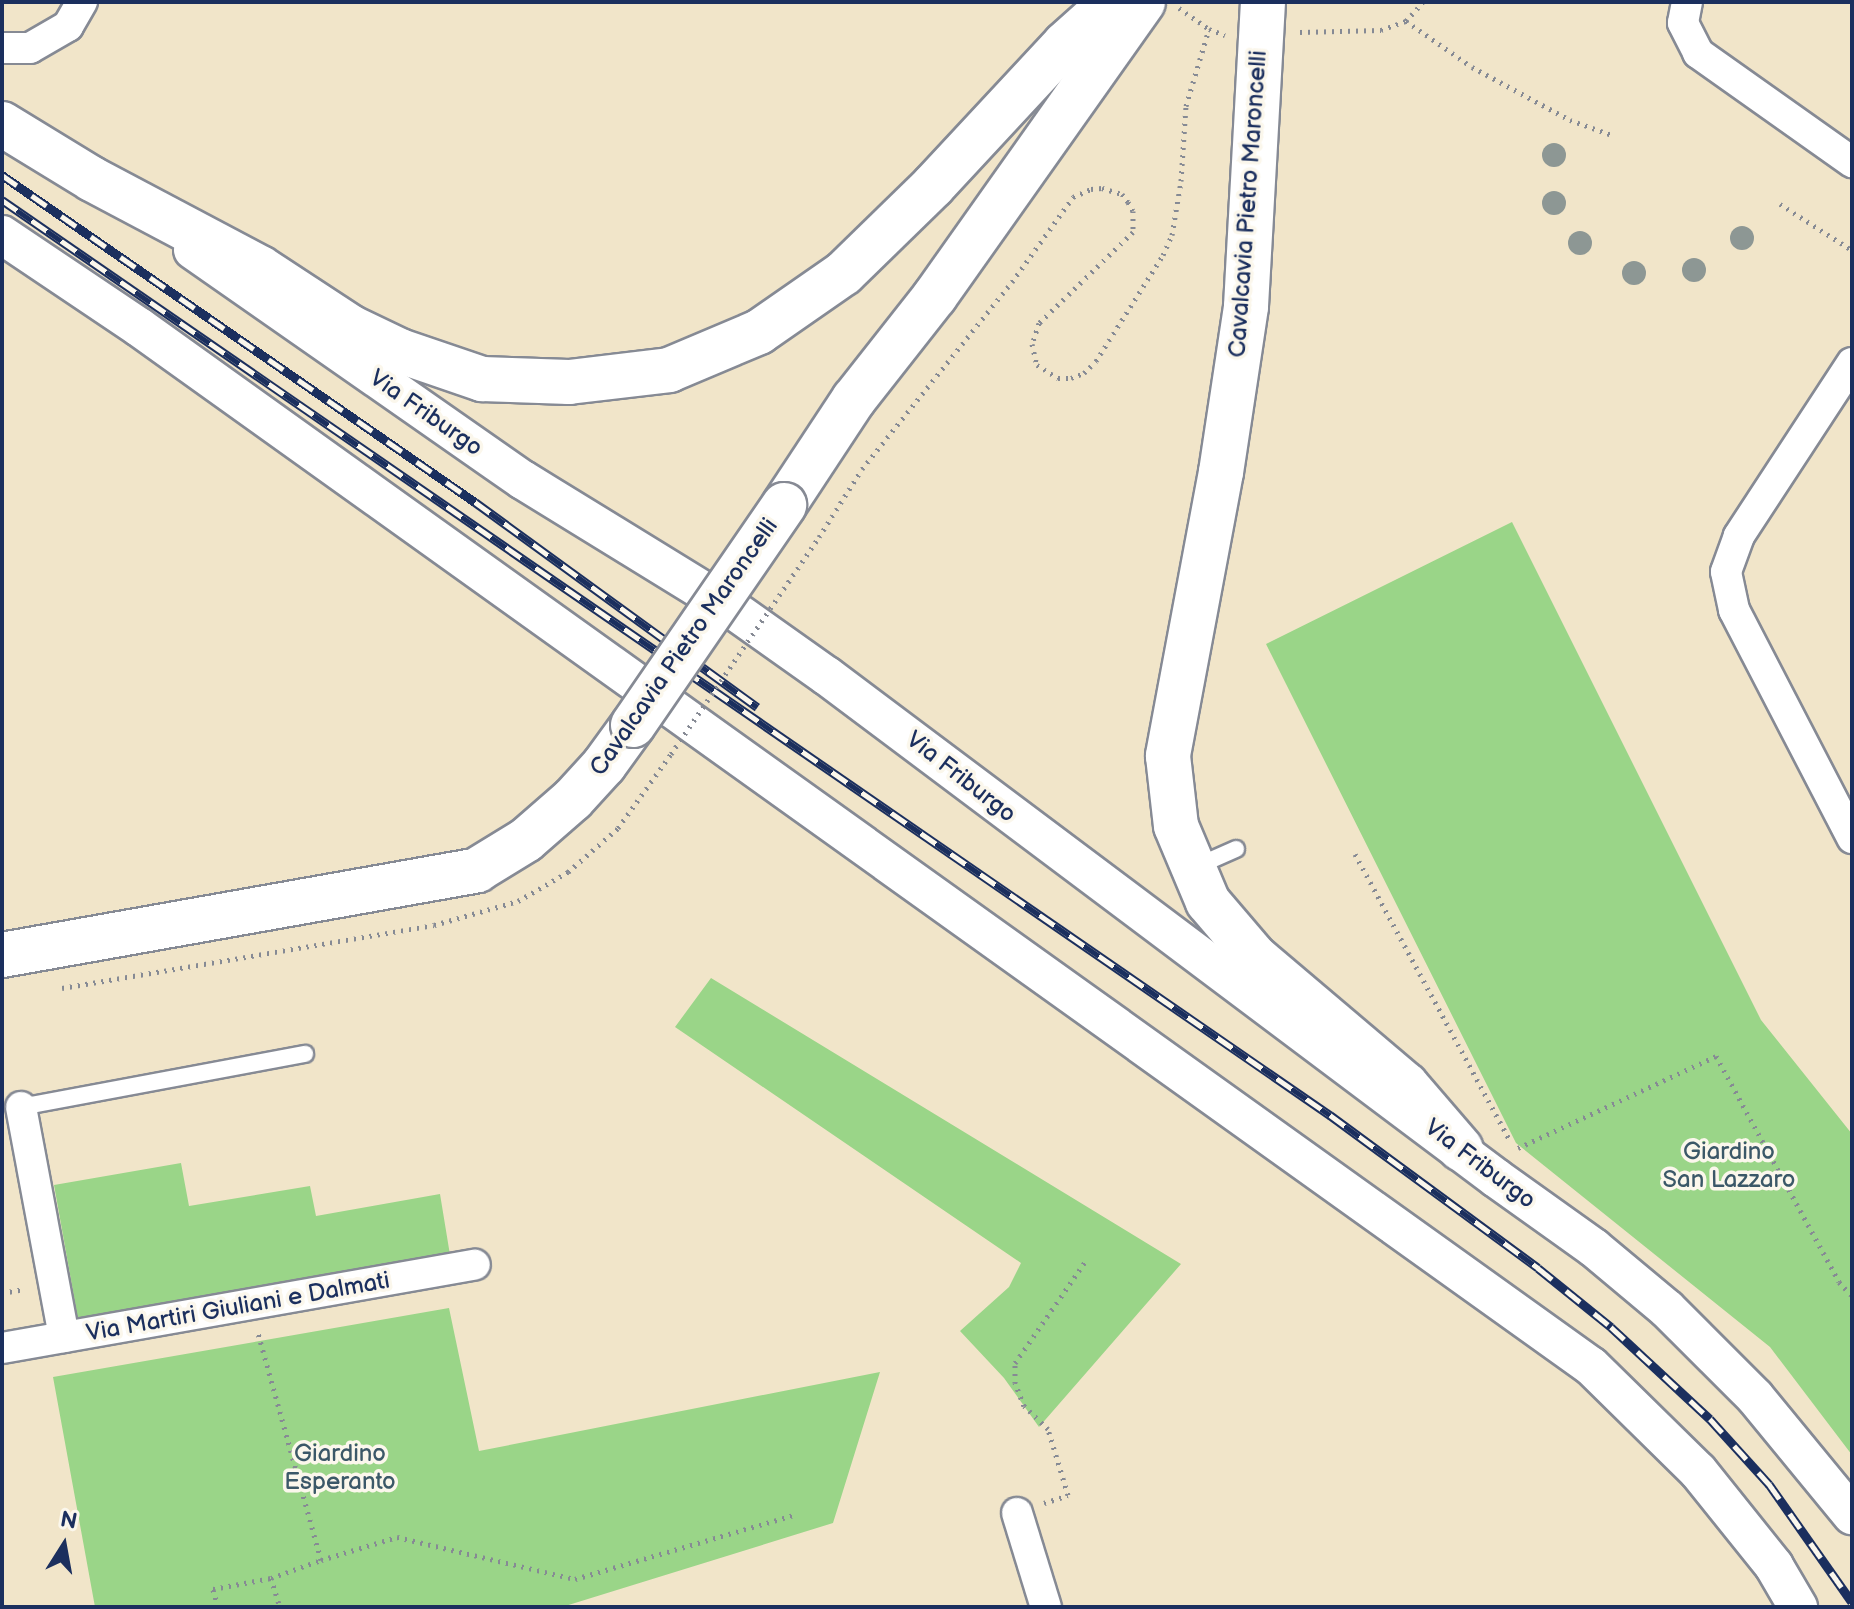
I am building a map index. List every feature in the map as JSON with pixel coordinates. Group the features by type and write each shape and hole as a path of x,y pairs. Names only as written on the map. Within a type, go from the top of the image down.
{"main road":[{"path":"92,179 260,268 350,327 400,351 482,379 569,382 669,370 759,332 844,273 933,186 1065,44 1112,2"},
{"name":"Cavalcavia Pietro Maroncelli","path":"1263,2 1246,307 1221,472 1168,756 1176,826 1208,902 1255,957 1406,1085 1461,1149"},
{"name":"Cavalcavia Pietro Maroncelli","path":"2,955 477,870 526,840 573,799 604,765 854,399 1161,5"},
{"name":"Via Friburgo","path":"2,124 92,179"}],"street":[{"path":"2,48 30,48 68,26 82,2"},
{"path":"1685,13 1691,43 1709,63 1852,162"},
{"name":"Via Friburgo","path":"92,179 523,480 728,606 827,676 1496,1178 1594,1248 1667,1309 1755,1397 1852,1515"},
{"path":"2,235 139,327 1591,1366 1698,1471 1774,1566 1798,1607"},
{"path":"1852,363 1739,536 1726,572 1734,610 1852,838"},
{"path":"21,1107 64,1337"},
{"name":"Via Martiri Giuliani e Dalmati","path":"2,1348 475,1265"},
{"path":"1017,1513 1046,1607"}],"lane":[{"path":"1192,868 1236,849"},
{"path":"21,1107 305,1054"}],"path":[{"path":"1295,32 1361,33 1406,21 1423,2"},
{"path":"1161,5 1209,29 1234,35"},
{"path":"1406,21 1472,67 1570,120 1612,135"},
{"path":"671,754 862,469 1012,282 1073,197 1081,192 1102,188 1122,194 1128,202 1133,211 1133,232 1039,323 1032,344 1037,365 1058,378 1084,373 1096,361 1163,255 1172,235 1181,181 1186,106 1209,29"},
{"path":"1780,204 1852,250"},
{"path":"1355,854 1514,1150 1716,1056 1839,1282 1852,1296"},
{"path":"48,990 434,925"},
{"path":"1017,1513 1068,1495 1048,1429 1024,1406 1019,1394 1015,1363 1087,1259"},
{"path":"250,1305 321,1560"},
{"path":"218,1607 213,1589 271,1578 397,1537 575,1579 797,1514"},
{"path":"271,1578 280,1607"}],"green space":[{"name":"Giardino San Lazzaro","path":"1512,522 1761,1020 1852,1134 1852,1455 1770,1347 1516,1143 1266,644"},
{"path":"711,978 1181,1264 1039,1427 1004,1378 960,1331 1009,1287 1021,1263 675,1027"},
{"path":"181,1163 189,1206 310,1186 316,1216 440,1194 450,1255 78,1319 54,1185"},
{"name":"Giardino Esperanto","path":"449,1308 479,1451 880,1372 833,1523 562,1607 95,1607 53,1377"}],"railway":[{"path":"2,175 475,502 757,707"},
{"path":"2,200 1330,1115 1538,1268 1611,1327 1710,1419 1769,1484 1852,1602"}]}
